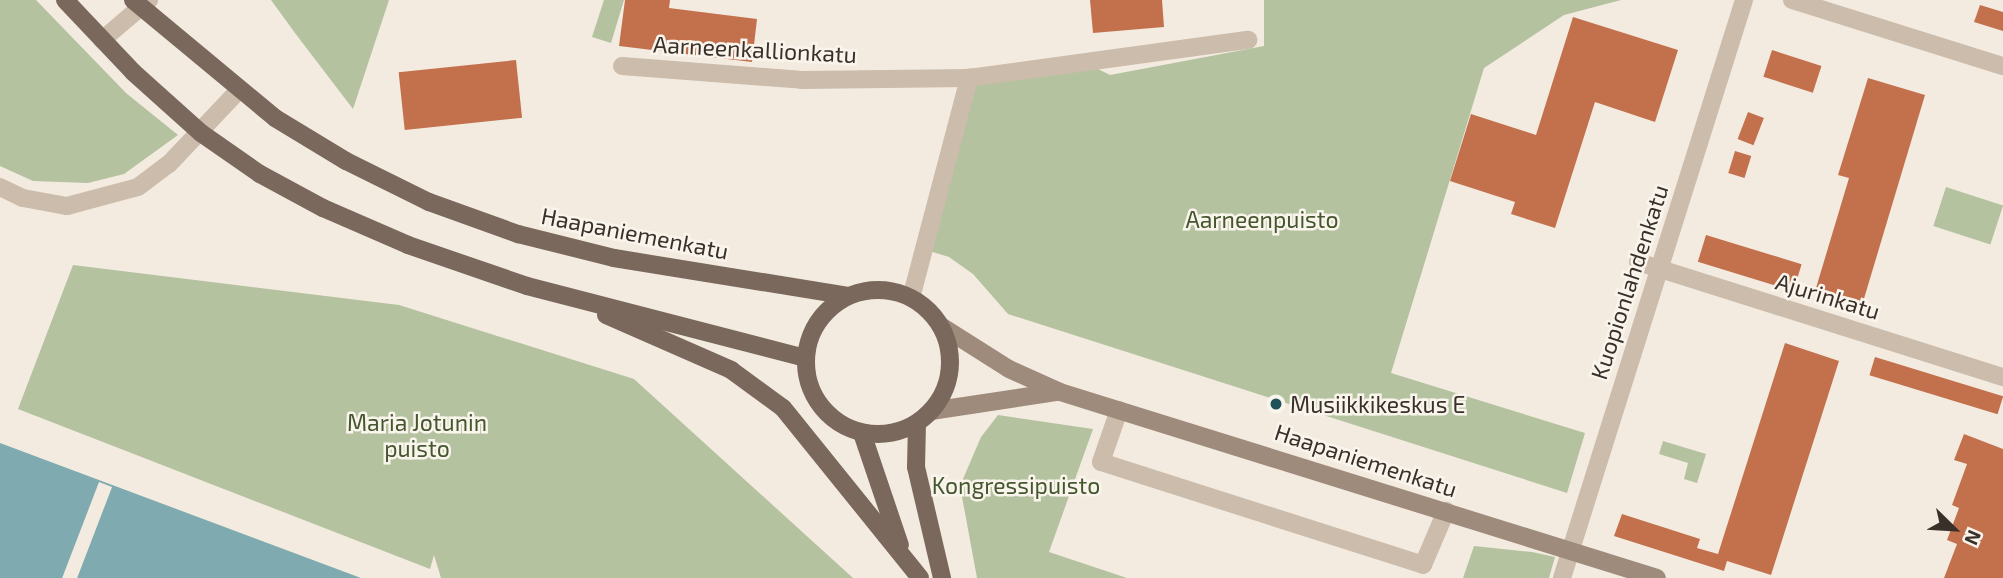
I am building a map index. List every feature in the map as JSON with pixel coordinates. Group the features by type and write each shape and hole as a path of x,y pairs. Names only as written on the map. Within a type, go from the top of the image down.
{"main road":[{"path":"65,0 102,40 201,133 260,174 323,208 408,245 565,296 805,358"},
{"name":"Haapaniemenkatu","path":"141,2 239,90 346,161 429,202 518,234 614,258 848,296"},
{"path":"884,290 911,298 941,326 950,359 948,377 931,411 917,423 885,434 862,433 843,426 822,408 808,382 805,358 812,331 822,316 848,296 884,290"},
{"path":"565,296 731,370 760,389 808,435 903,552 920,578"},
{"name":"Haapaniemenkatu","path":"941,326 1009,369 1060,392 1657,578"},
{"name":"Haapaniemenkatu","path":"931,411 1060,392"},
{"path":"917,423 916,467 943,578"},
{"path":"862,433 903,552"}],"street":[{"name":"Kuopionlahdenkatu","path":"1562,578 1744,0"},
{"path":"1792,0 2003,66"},
{"path":"102,40 141,2"},
{"name":"Aarneenkallionkatu","path":"622,66 802,80 969,78 1248,40"},
{"path":"911,298 969,78"},
{"path":"0,187 23,198 67,206 103,199 138,187 201,133 239,90"},
{"name":"Ajurinkatu","path":"1638,262 2003,377"},
{"path":"1119,410 1101,462 1423,565 1447,512"}],"green space":[{"path":"0,0 36,0 126,93 178,135 124,174 88,183 33,181 0,166"},
{"path":"271,0 389,0 353,109 295,33"},
{"path":"604,0 624,0 611,43 592,37"},
{"name":"Aarneenpuisto","path":"1264,0 1621,0 1564,15 1484,68 1391,373 1585,433 1567,493 1008,314 973,274 949,257 923,249 969,78 1088,64 1110,75 1264,46"},
{"path":"1946,187 2003,206 1990,245 1933,226"},
{"name":"Maria Jotunin puisto","path":"73,265 399,305 634,379 853,578 441,578 434,555 430,569 18,409"},
{"name":"Kongressipuisto","path":"998,415 1093,429 1049,552 1127,578 977,578 960,486 981,437"},
{"path":"1663,441 1706,454 1697,483 1684,479 1688,463 1659,454"},
{"path":"1474,546 1555,557 1549,578 1463,578"}],"water":[{"path":"0,443 361,578 0,578"}],"pier":[{"path":"99,482 112,487 77,578 62,578"}],"building":[{"path":"625,0 670,0 669,8 757,19 752,62 619,46"},
{"path":"1090,0 1162,0 1164,27 1093,33"},
{"path":"1980,5 2003,12 2003,31 1974,22"},
{"path":"1573,17 1678,50 1655,122 1595,102 1555,228 1511,214 1515,202 1450,181 1471,114 1536,135"},
{"path":"1772,50 1821,66 1813,93 1763,77"},
{"path":"516,60 522,118 405,130 399,72"},
{"path":"1868,78 1925,95 1863,302 1816,288 1849,178 1838,175"},
{"path":"1748,112 1764,118 1753,145 1738,139"},
{"path":"1735,151 1751,156 1745,178 1728,173"},
{"path":"1706,235 1802,264 1793,291 1698,262"},
{"path":"1785,343 1839,361 1771,575 1727,561 1724,571 1614,536 1622,514 1700,539 1697,548 1718,554"},
{"path":"1875,357 2003,396 1998,414 1869,375"},
{"path":"1964,434 2003,449 2003,578 1944,578 1957,544 1947,540 1959,508 1952,505 1967,464 1954,460"}],"place":[{"name":"Musiikkikeskus E","path":"1276,404"}]}
